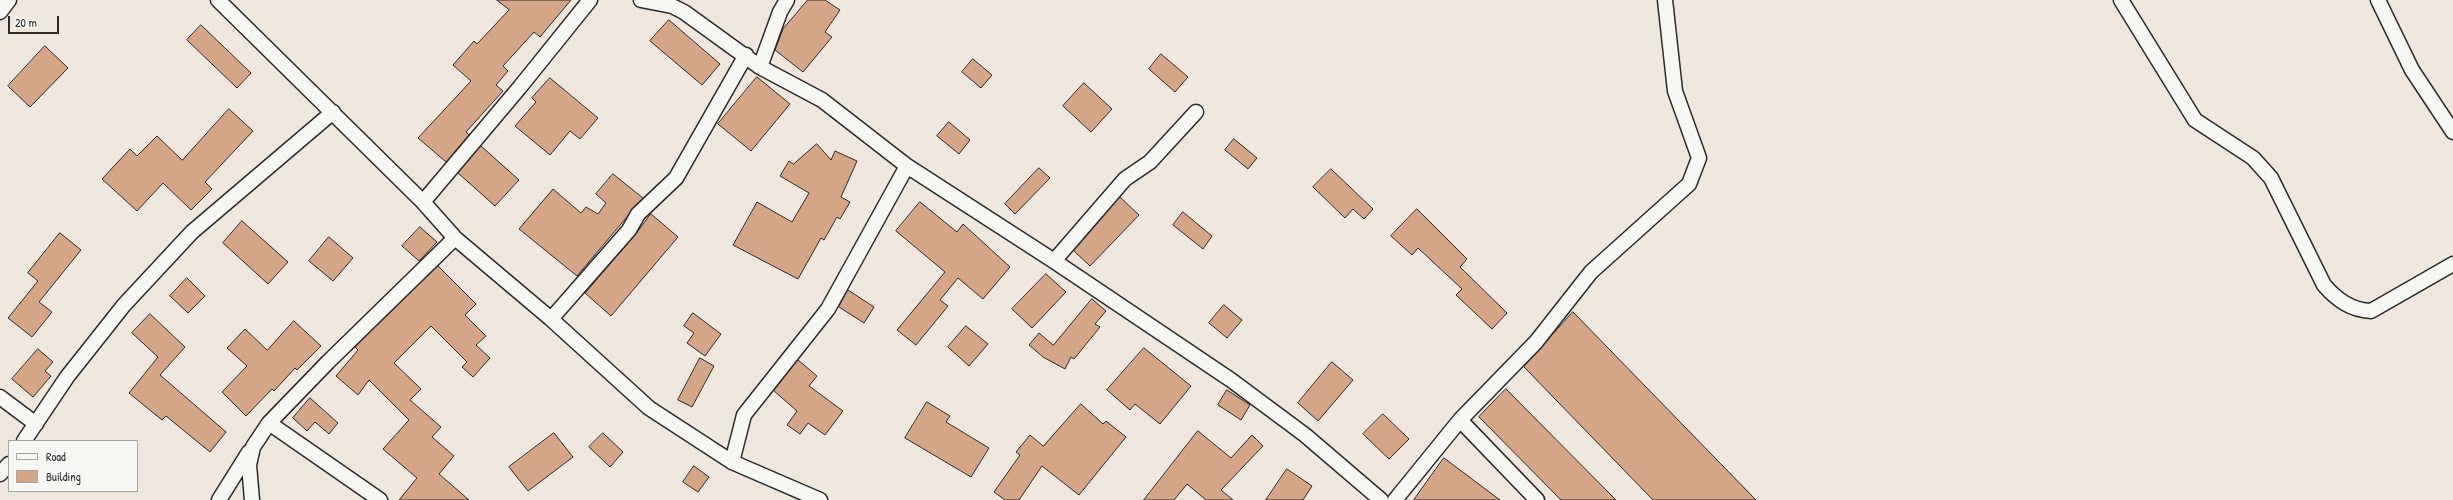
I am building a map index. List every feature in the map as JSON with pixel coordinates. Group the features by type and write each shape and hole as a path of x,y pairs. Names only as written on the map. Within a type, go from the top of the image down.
{"street":[{"path":"0,12 9,0"},
{"path":"218,0 423,202 455,238 551,319 649,408 732,462 820,500"},
{"path":"423,202 520,87 590,0"},
{"path":"641,0 672,6 684,12 746,55 760,67 822,100 907,166 1054,260 1231,380 1305,435 1381,500"},
{"path":"760,67 780,12 787,0"},
{"path":"1395,500 1460,420 1536,342 1591,272 1689,184 1699,158 1675,91 1665,0"},
{"path":"2121,0 2195,120 2253,158 2271,178 2324,285 2332,294 2359,310 2371,311 2453,264"},
{"path":"2378,0 2412,70 2453,132"},
{"path":"551,319 629,230 638,214 676,178 746,55"},
{"path":"25,440 67,377 124,305 192,232 333,112"},
{"path":"1054,260 1125,179 1150,162 1196,112"},
{"path":"732,462 744,415 828,308 907,166"},
{"path":"218,500 269,424 328,362 455,238"},
{"path":"0,397 36,424"},
{"path":"1460,420 1537,500"},
{"path":"269,424 380,500"},
{"path":"252,500 249,465 253,447"},
{"path":"0,474 8,465"}],"building":[{"path":"497,0 571,0 540,37 534,32 503,66 508,71 496,85 503,91 466,132 469,135 446,162 418,138 471,81 453,65 474,41 477,44 509,10"},
{"path":"808,0 825,0 840,10 825,32 832,37 803,72 775,50 783,29"},
{"path":"669,20 720,64 702,85 650,41"},
{"path":"201,25 251,73 237,88 187,40"},
{"path":"45,46 68,68 30,107 8,86"},
{"path":"1161,54 1188,77 1175,92 1149,69"},
{"path":"973,59 992,75 981,88 962,72"},
{"path":"757,77 790,104 751,151 718,124"},
{"path":"550,78 598,118 580,139 570,131 550,155 515,126 536,102 532,98"},
{"path":"1084,83 1112,109 1091,132 1063,106"},
{"path":"229,109 253,131 205,182 212,189 191,210 163,183 137,211 102,179 130,149 137,156 157,136 182,160"},
{"path":"949,122 970,140 959,154 937,136"},
{"path":"1234,139 1257,158 1248,169 1225,150"},
{"path":"817,144 831,160 835,151 857,161 841,197 850,202 840,219 837,217 824,240 821,238 798,279 733,245 757,202 792,222 809,193 780,176 789,161 793,164"},
{"path":"481,146 519,180 495,206 458,173"},
{"path":"1039,168 1050,178 1015,214 1005,204"},
{"path":"1331,169 1373,209 1364,219 1353,209 1345,218 1313,187"},
{"path":"613,174 643,198 577,276 519,229 553,189 581,213 586,207 598,214 606,203 596,194"},
{"path":"1120,197 1139,215 1090,266 1074,251"},
{"path":"920,202 957,232 963,224 1010,267 983,299 958,278 940,300 948,306 916,345 897,330 945,272 896,231"},
{"path":"1417,209 1467,259 1460,267 1507,313 1492,329 1456,295 1462,289 1418,248 1412,255 1391,236"},
{"path":"1183,212 1212,236 1203,249 1173,225"},
{"path":"651,214 678,237 611,316 585,293"},
{"path":"242,221 288,262 268,284 223,243"},
{"path":"420,227 437,242 419,261 402,246"},
{"path":"60,233 81,250 39,302 52,312 32,337 8,318 38,281 28,273"},
{"path":"329,237 353,258 333,281 309,261"},
{"path":"438,266 476,304 465,315 486,336 476,345 490,358 473,377 462,367 467,362 431,326 394,363 421,389 410,400 441,427 432,437 454,456 439,474 469,500 399,500 417,478 383,449 409,420 369,380 358,395 336,376 358,350 355,347"},
{"path":"1046,274 1066,292 1032,328 1012,309"},
{"path":"187,278 205,296 188,313 170,296"},
{"path":"848,290 874,307 864,323 839,307"},
{"path":"1092,299 1106,311 1095,324 1100,327 1074,359 1071,357 1065,369 1043,357 1029,345 1039,333 1053,345"},
{"path":"1224,305 1242,320 1227,338 1209,323"},
{"path":"1573,312 1756,500 1653,500 1524,367"},
{"path":"693,313 721,334 705,356 687,343 694,333 684,326"},
{"path":"150,314 185,347 160,375 226,432 210,452 166,416 162,420 129,393 158,357 132,333"},
{"path":"294,321 321,346 297,370 295,368 274,391 272,389 246,416 222,392 247,366 227,348 245,329 267,350"},
{"path":"966,326 988,344 969,366 948,347"},
{"path":"1144,348 1191,386 1160,424 1135,404 1130,410 1107,390"},
{"path":"38,349 53,362 45,371 51,376 33,397 12,379"},
{"path":"700,358 714,366 692,407 678,400"},
{"path":"798,360 817,376 809,386 843,411 825,435 808,423 800,434 787,425 797,411 774,391"},
{"path":"1332,362 1353,380 1318,421 1298,403"},
{"path":"1506,389 1616,500 1561,500 1479,417"},
{"path":"1227,390 1250,405 1241,420 1218,405"},
{"path":"310,398 338,423 329,434 315,422 307,431 293,418"},
{"path":"927,402 950,416 946,422 989,448 971,477 905,438"},
{"path":"1081,404 1103,424 1106,421 1126,437 1079,495 1042,466 1019,500 1005,500 994,492 1020,455 1016,452 1030,435 1043,446"},
{"path":"1383,414 1409,439 1389,459 1363,434"},
{"path":"1198,431 1231,458 1252,435 1263,446 1221,490 1233,500 1206,500 1187,484 1174,500 1144,500"},
{"path":"554,433 573,457 528,491 509,467"},
{"path":"603,433 623,452 610,467 589,447"},
{"path":"1444,458 1500,500 1414,500"},
{"path":"694,466 709,477 698,492 683,482"},
{"path":"1287,469 1312,486 1303,500 1266,500"}]}
